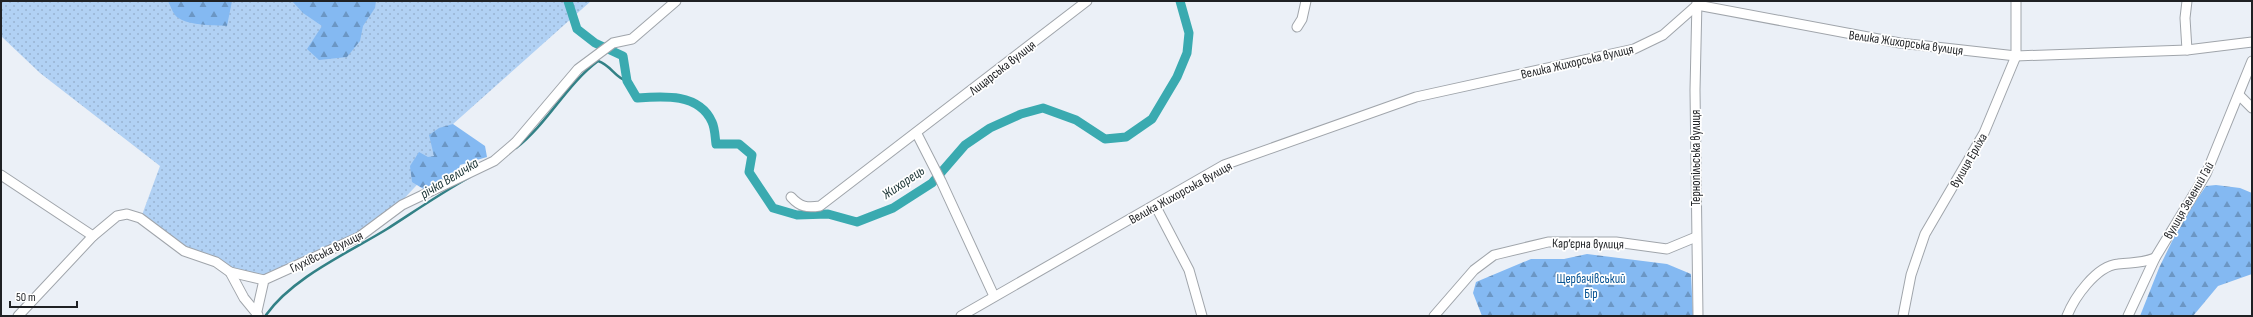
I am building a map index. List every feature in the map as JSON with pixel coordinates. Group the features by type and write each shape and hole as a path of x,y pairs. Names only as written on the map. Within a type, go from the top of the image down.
{"street":[{"name":"Глухівська вулиця","path":"264,280 359,237 402,204 494,161 516,142 578,69 613,43 632,39 676,1"},
{"name":"Лицарська вулиця","path":"791,197 797,204 808,208 820,206 917,134 1087,1"},
{"path":"1297,27 1302,19 1306,1"},
{"name":"вулиця Ерліха","path":"1903,316 1912,275 1925,234 1984,133 2016,56 2016,1"},
{"path":"2187,1 2185,18 2188,50"},
{"name":"Велика Жихорська вулиця","path":"961,316 1224,166 1416,97 1634,49 1663,35 1697,3 1900,43 2016,56 2188,50 2252,42"},
{"name":"Тернопільська вулиця","path":"1697,3 1695,90 1698,316"},
{"name":"вулиця Зелений Гай","path":"2128,316 2155,258 2206,174 2252,61"},
{"path":"2238,95 2252,108"},
{"path":"917,134 941,180 946,194 994,296"},
{"path":"1,175 93,236"},
{"path":"1155,205 1190,270 1202,316"},
{"path":"18,316 93,236 117,216 127,214 140,218 184,251 216,262 230,272 264,280 258,313"},
{"name":"Кар’єрна вулиця","path":"1434,316 1474,270 1494,255 1548,242 1616,242 1667,249 1696,237"},
{"path":"2067,316 2073,301 2105,268 2117,264 2136,264 2155,258"},
{"path":"230,272 244,298 258,313"}],"shaded area":[{"path":"1,1 591,1 453,124 431,170 397,206 359,237 269,277 230,272 201,257 142,215 160,166 40,73 1,36"}],"green space":[{"path":"168,1 232,1 227,26 192,23 179,19 175,15"},
{"path":"292,1 376,1 375,8 363,26 360,41 347,57 319,60 307,49 322,26 303,13"},
{"path":"453,124 485,146 487,157 460,165 457,175 425,190 412,182 410,166 419,152 428,157 434,156 429,135 439,128"},
{"path":"2216,185 2240,188 2252,193 2252,274 2218,286 2193,316 2140,316 2159,268 2182,221 2206,186"},
{"name":"Щербачівський Бір","path":"1587,254 1667,264 1691,274 1693,316 1482,316 1473,293 1476,282 1531,259 1564,259"}],"waterway":[{"name":"Жихорець","path":"568,1 577,29 595,43 623,56 627,81 637,98 669,97 689,101 706,113 712,122 716,144 739,144 752,155 749,172 773,208 797,215 828,214 857,222 893,208 932,183 965,145 990,128 1021,114 1043,108 1076,120 1105,139 1126,137 1152,119 1177,77 1187,53 1189,33 1180,1"},
{"name":"річка Величка","path":"516,148 538,127 576,81 598,61 606,65 619,77 627,81"},
{"name":"річка Величка","path":"266,315 277,301 306,277 470,177"}]}
